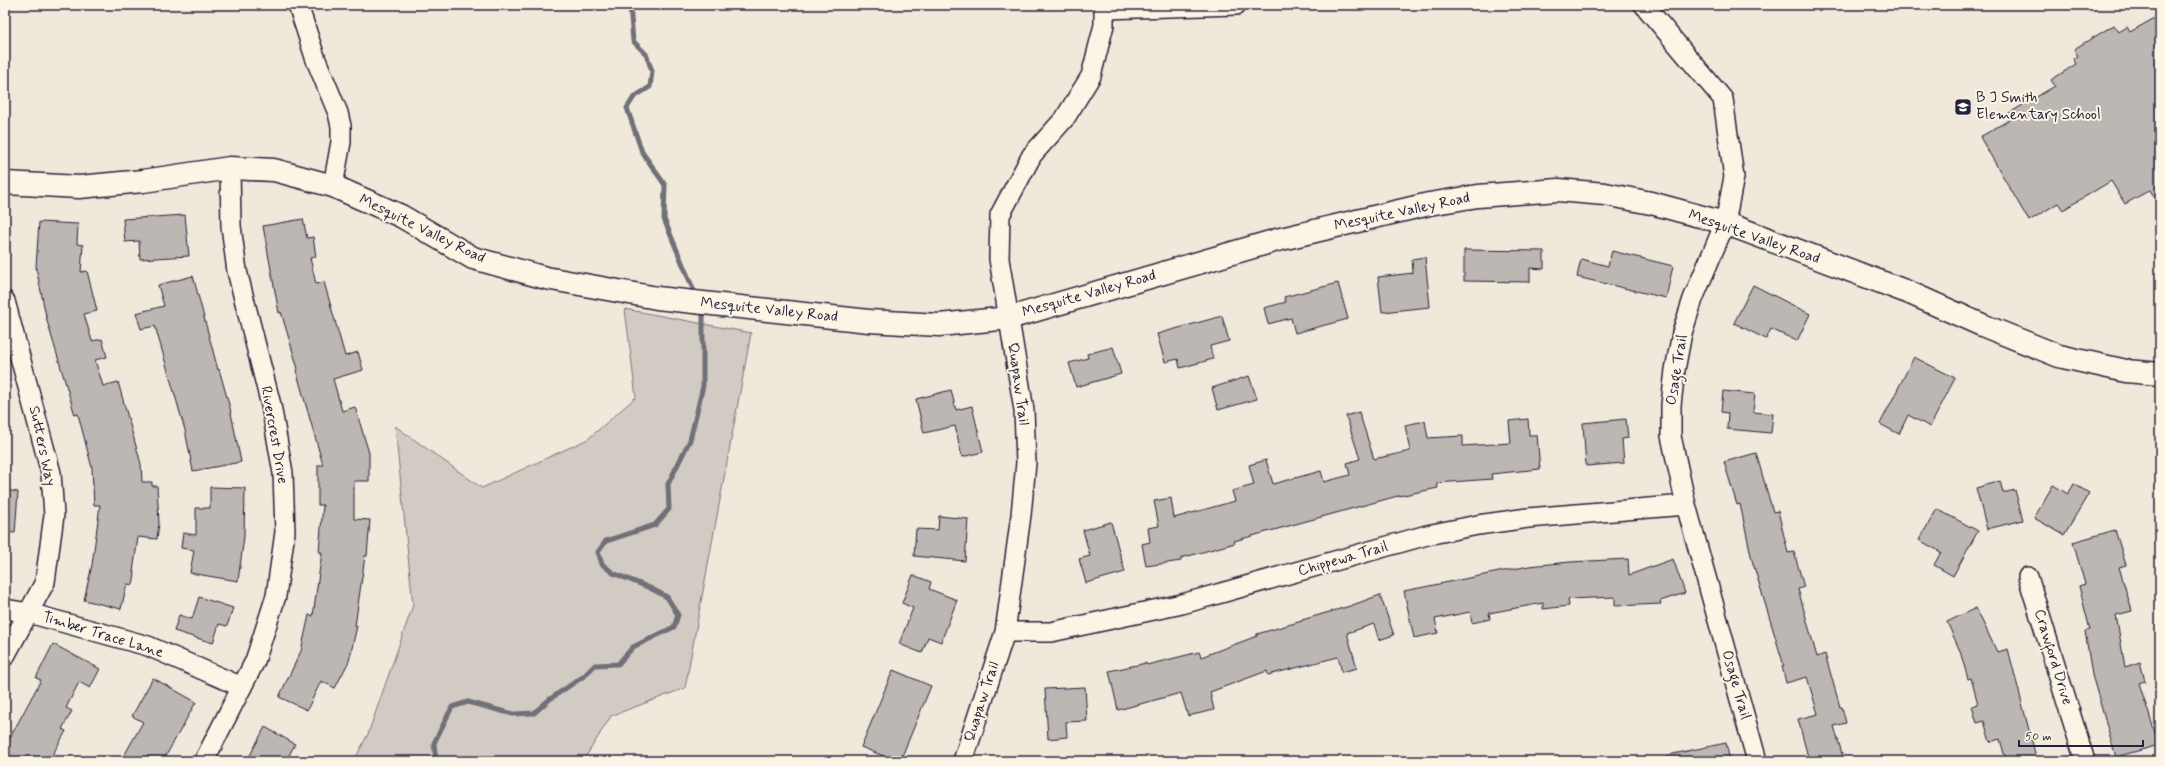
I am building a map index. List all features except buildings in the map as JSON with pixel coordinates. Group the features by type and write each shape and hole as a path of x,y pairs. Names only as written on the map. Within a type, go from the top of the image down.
{"street":[{"path":"298,5 316,60 338,113 341,126 341,142 333,186"},
{"path":"1104,7 1236,5"},
{"name":"Osage Trail","path":"1644,5 1723,99 1734,177 1725,223 1693,299 1682,333 1675,370 1671,405 1671,436 1686,505 1758,761"},
{"name":"Quapaw Trail","path":"963,761 1004,632 1021,515 1026,463 1024,410 999,259 1000,214 1032,155 1065,118 1091,76 1104,25 1104,7"},
{"name":"Mesquite Valley Road","path":"5,185 79,187 143,181 230,168 274,170 333,186 401,216 473,258 546,278 657,298 869,321 939,325 1009,318 1277,240 1429,204 1478,196 1558,190 1605,194 1651,203 1725,223 1910,293 1982,325 2059,356 2126,371 2160,374"},
{"name":"Rivercrest Drive","path":"204,761 255,661 276,596 284,532 283,473 271,405 237,271 231,226 230,168"},
{"name":"Sutters Way","path":"5,301 51,473 54,515 45,582 5,656"},
{"name":"Chippewa Trail","path":"1004,632 1051,632 1182,604 1427,535 1478,525 1528,518 1686,505"},
{"name":"Crawford Drive","path":"2028,576 2085,761"},
{"name":"Timber Trace Lane","path":"5,609 29,613 148,646 242,687"}],"shaded area":[{"path":"625,309 751,333 685,688 611,716 583,761 354,761 368,734 413,605 395,426 482,488 588,439 636,397"}],"waterway":[{"path":"630,5 633,41 646,54 652,71 650,87 634,97 627,108 642,152 665,185 664,219 696,296"},
{"path":"436,761 434,743 452,707 468,702 513,714 534,713 550,699 584,676 595,665 618,664 633,647 674,627 678,615 667,597 650,588 613,573 602,564 598,552 606,541 655,525 669,509 668,484 690,440 703,386 703,315 701,309"}],"place":[{"name":"B J Smith Elementary School","path":"1963,107"}]}
